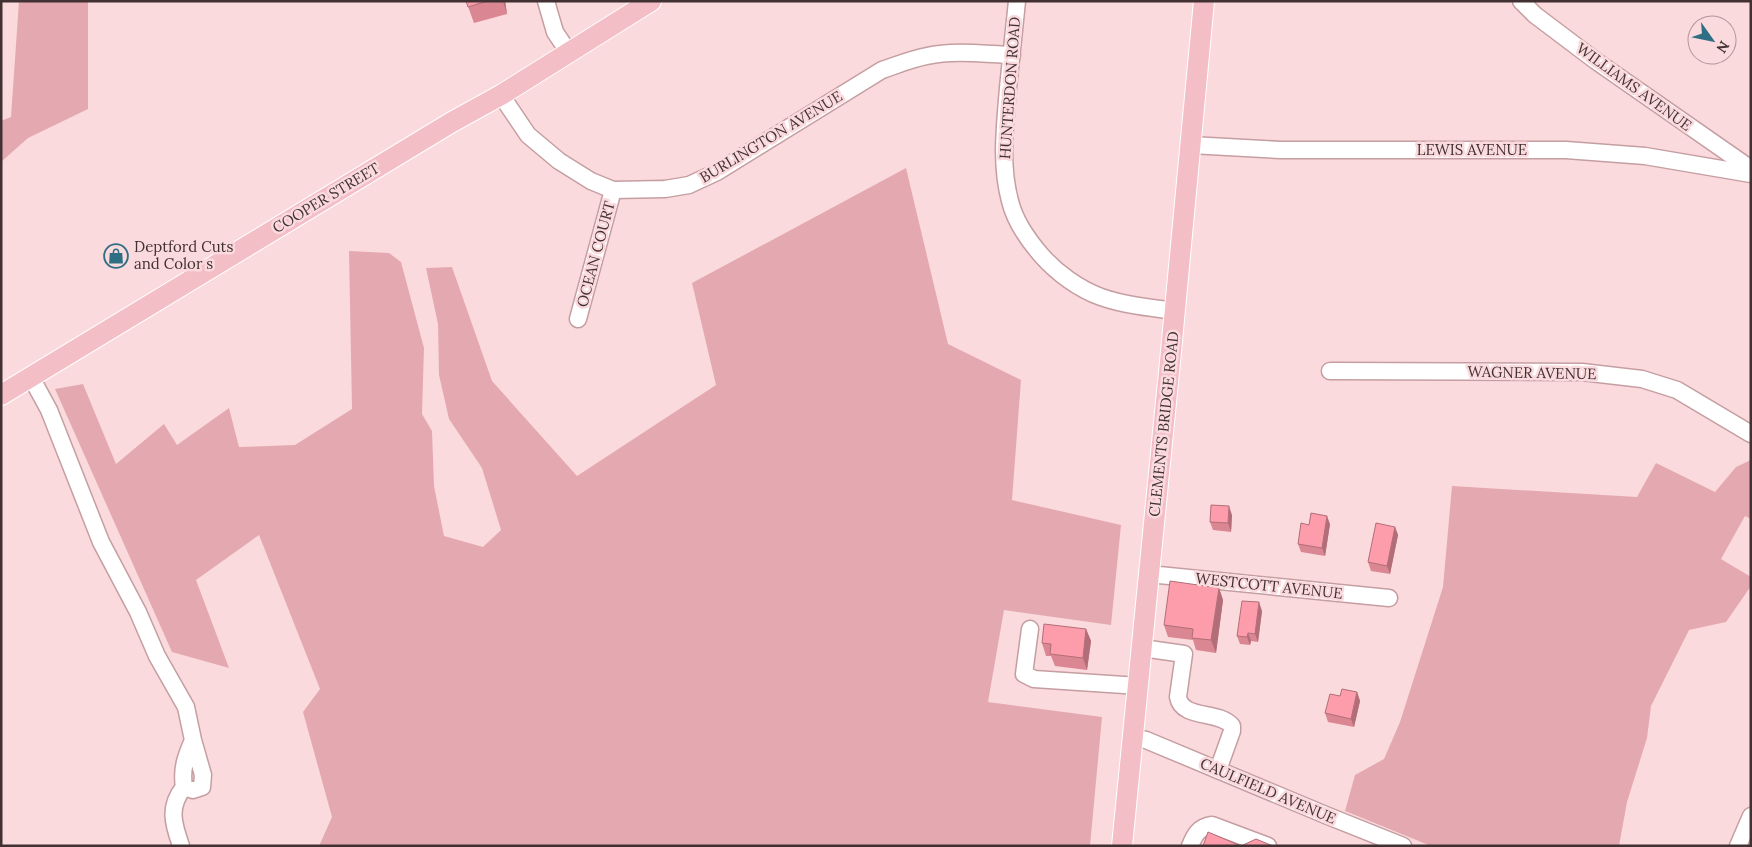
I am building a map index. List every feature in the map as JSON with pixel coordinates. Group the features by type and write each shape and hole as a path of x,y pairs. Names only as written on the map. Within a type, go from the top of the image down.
{"main road":[{"name":"COOPER STREET","path":"1,395 444,127 501,95 651,1"},
{"name":"CLEMENTS BRIDGE ROAD","path":"1122,846 1204,1"}],"street":[{"path":"546,1 555,32 569,52"},
{"name":"HUNTERDON ROAD","path":"1017,1 1004,133 1005,177 1010,202 1017,222 1035,248 1053,269 1075,284 1099,296 1118,302 1175,311"},
{"name":"WILLIAMS AVENUE","path":"1521,1 1535,14 1604,66 1751,169"},
{"name":"BURLINGTON AVENUE","path":"501,95 528,135 559,161 591,181 613,190 665,190 689,185 717,172 882,70 927,55 958,52 1012,55"},
{"name":"LEWIS AVENUE","path":"1191,145 1282,150 1575,151 1645,156 1751,174"},
{"name":"OCEAN COURT","path":"578,319 613,190"},
{"name":"WAGNER AVENUE","path":"1330,370 1582,372 1642,379 1677,390 1751,434"},
{"path":"31,377 49,410 101,542 138,612 156,656 186,707 203,775 202,787 193,790 184,787 177,796 172,816 181,846"},
{"name":"WESTCOTT AVENUE","path":"1149,574 1388,598"},
{"path":"1030,629 1024,674 1034,678 1138,686"},
{"path":"1142,648 1184,654 1178,697 1179,703 1196,712 1226,720 1232,726 1232,731 1218,770"},
{"name":"CAULFIELD AVENUE","path":"1133,738 1146,740 1402,846"},
{"path":"1738,846 1751,816"},
{"path":"1190,846 1197,831 1204,826 1212,824 1268,846"}],"shaded area":[{"path":"19,1 88,1 88,109 28,138 1,162 1,121 11,117"},
{"path":"906,168 948,344 1021,380 1012,500 1121,525 1111,625 1004,610 988,702 1102,717 1090,846 319,846 332,817 303,712 320,689 259,535 196,580 229,668 172,652 55,389 83,384 116,464 164,424 177,445 229,408 239,447 295,445 352,409 349,251 389,253 401,262 424,348 422,414 432,431 434,486 444,536 483,547 501,530 482,468 449,419 439,375 438,324 426,268 452,267 492,381 577,476 716,385 692,283"},
{"path":"1751,460 1751,519 1745,516 1721,559 1751,577 1751,586 1726,622 1689,630 1651,706 1647,738 1627,802 1619,846 1431,846 1345,811 1355,775 1384,759 1400,722 1443,587 1452,486 1637,497 1656,463 1715,492 1736,467"}],"building":[{"path":"466,1 488,1 468,7"},
{"path":"1211,505 1229,506 1228,523 1210,522"},
{"path":"1311,513 1327,516 1322,548 1298,544 1301,523 1309,525"},
{"path":"1376,523 1395,527 1387,566 1368,562"},
{"path":"1170,581 1219,588 1211,640 1192,638 1193,629 1164,625"},
{"path":"1242,601 1259,602 1255,634 1248,633 1247,637 1237,636"},
{"path":"1044,624 1086,629 1083,658 1050,654 1051,644 1042,643"},
{"path":"1342,689 1357,692 1351,719 1325,713 1330,694 1340,696"},
{"path":"1208,832 1241,846 1203,846"},
{"path":"1256,839 1273,846 1241,846"}],"place":[{"name":"Deptford Cuts and Color s","path":"116,256"}]}
